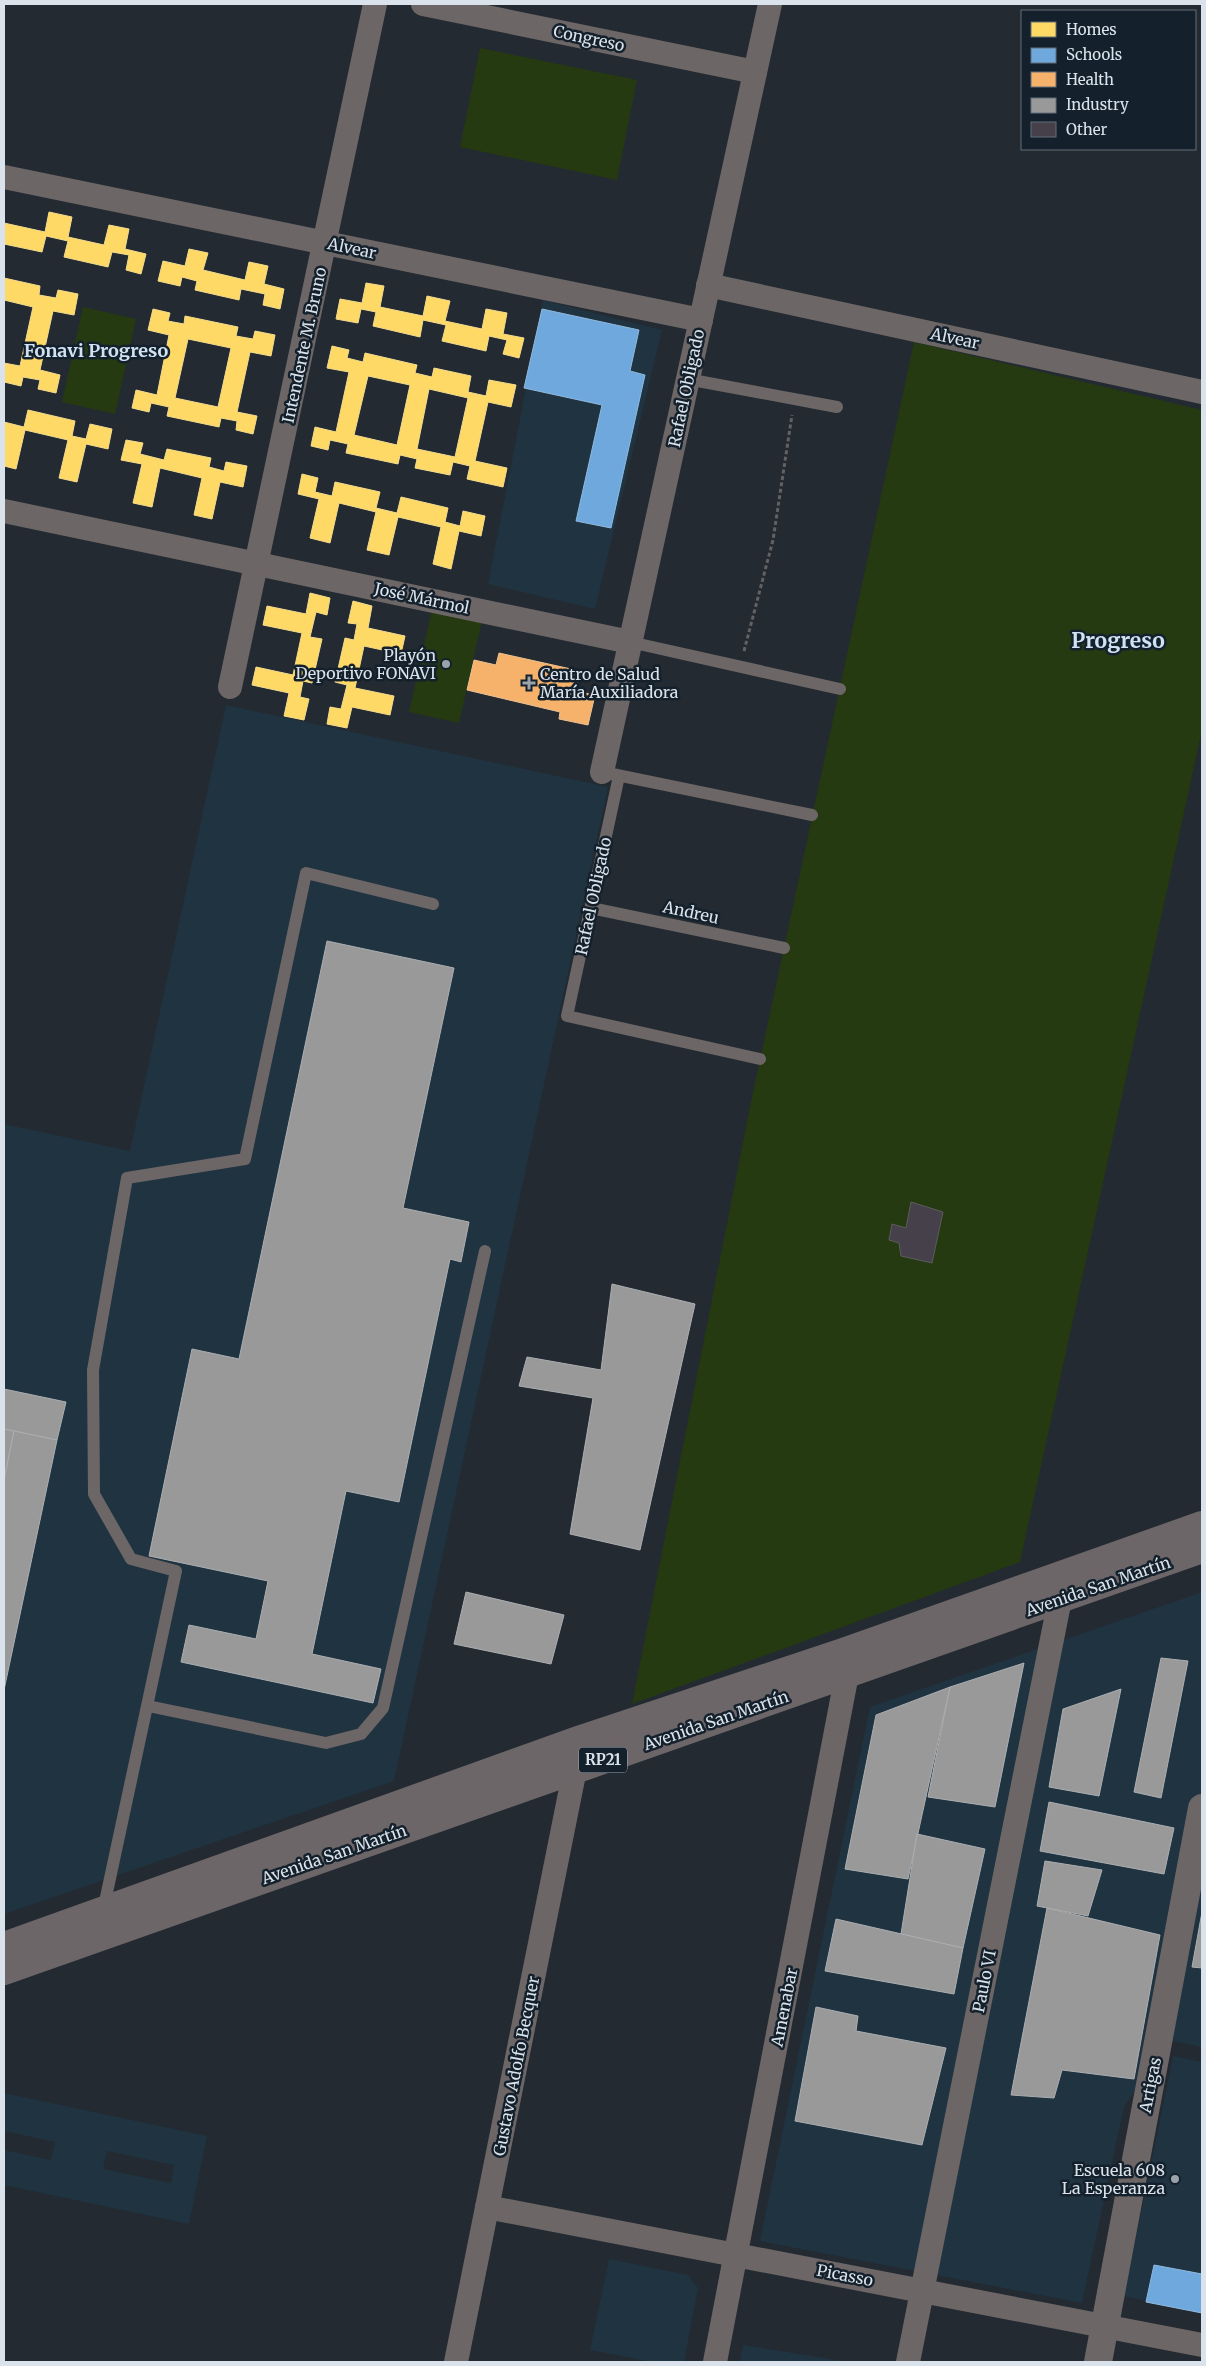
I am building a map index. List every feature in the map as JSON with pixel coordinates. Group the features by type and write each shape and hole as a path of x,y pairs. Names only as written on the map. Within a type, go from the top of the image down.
{"main road":[{"name":"Avenida San Martín","path":"845,1663 1202,1525"},
{"name":"Avenida San Martín","path":"4,1970 106,1922 578,1754 845,1663 1060,1599 1202,1549"},
{"name":"Avenida San Martín","path":"4,1946 106,1922"}],"street":[{"name":"Intendente M. Bruno","path":"230,687 258,564 375,4"},
{"name":"Congreso","path":"423,4 755,72"},
{"name":"Rafael Obligado","path":"611,774 630,642 770,4"},
{"name":"Alvear","path":"4,177 700,320"},
{"name":"Alvear","path":"708,284 1202,392"},
{"name":"José Mármol","path":"4,511 630,642"},
{"name":"Paulo VI","path":"908,2362 1060,1599"},
{"name":"Amenabar","path":"715,2362 845,1663"},
{"name":"Gustavo Adolfo Becquer","path":"456,2362 578,1754"},
{"name":"Artigas","path":"1098,2362 1202,1808"},
{"name":"Picasso","path":"487,2208 923,2290 1202,2345"}],"lane":[{"path":"688,379 837,407"},
{"name":"José Mármol","path":"630,642 840,689"},
{"path":"611,774 812,816"},
{"name":"Rafael Obligado","path":"611,774 591,908 567,1016 760,1059"},
{"path":"106,1922 176,1571 131,1559 94,1494 93,1370 127,1178 245,1159 306,873 433,904"},
{"name":"Andreu","path":"591,908 784,948"},
{"path":"148,1706 326,1743 361,1734 383,1708 485,1251"}],"path":[{"path":"740,666 773,540 794,399"}],"shaded area":[{"path":"543,300 662,330 595,609 488,584"},
{"path":"226,705 608,787 394,1781 4,1914 4,1124 130,1151"},
{"path":"1202,1592 1202,2047 1168,2040 1124,2107 1082,2303 760,2241 870,1707"},
{"name":"Escuela 608 La Esperanza","path":"1173,2056 1202,2062 1202,2313 1124,2296"},
{"path":"4,2093 207,2136 189,2224 4,2185 4,2150 51,2160 55,2142 4,2131","holes":["107,2151 174,2165 171,2183 103,2169"]},
{"path":"609,2259 688,2275 698,2288 684,2362 653,2362 590,2350"},
{"path":"743,2345 849,2362 740,2362"}],"green space":[{"path":"480,48 637,80 617,180 460,147"},
{"path":"83,307 136,319 115,414 62,402"},
{"path":"914,342 1202,410 1202,730 1020,1562 632,1704 751,1102"},
{"name":"Playón Deportivo FONAVI","path":"433,605 483,616 459,723 409,712"}],"building: Homes":[{"path":"49,212 72,217 68,237 104,245 109,225 129,229 125,249 146,254 141,274 126,270 129,255 112,252 108,267 64,257 68,241 46,236 42,252 4,244 4,223 45,232"},
{"path":"189,249 208,253 203,270 245,280 249,262 268,266 264,284 284,289 280,309 263,305 265,294 241,289 239,300 195,290 197,281 182,277 180,286 158,281 163,261 185,266"},
{"path":"4,278 40,286 39,295 56,298 58,290 78,294 74,315 53,311 40,370 60,375 56,393 38,389 40,380 23,377 21,386 4,382 4,363 20,366 33,307 4,300"},
{"path":"366,283 384,286 380,307 423,316 427,296 450,301 445,321 482,329 486,309 507,313 503,334 524,338 519,358 503,354 507,340 489,336 486,351 442,341 446,325 423,320 420,337 373,326 376,312 361,309 358,323 336,319 340,299 362,303"},
{"path":"153,309 170,313 168,321 184,324 185,316 238,327 236,336 253,339 255,331 275,335 271,356 250,352 237,412 257,416 253,434 236,430 237,421 221,418 219,427 167,416 169,407 151,403 149,412 132,408 136,390 157,395 169,335 148,330","holes":["188,339 231,348 218,407 175,398"]},
{"path":"332,346 349,350 347,358 363,362 365,353 417,365 415,373 432,377 434,368 471,376 468,392 486,396 489,380 516,385 511,407 488,402 475,461 507,468 503,487 467,479 470,466 453,462 450,475 415,468 417,459 400,455 398,464 346,453 348,444 330,440 328,450 311,446 315,427 336,432 349,372 327,368","holes":["368,376 410,385 397,445 354,435","429,389 468,398 455,457 417,449"]},
{"path":"28,410 75,421 72,436 86,439 90,424 112,429 108,449 86,444 77,482 59,478 68,440 25,430 16,469 4,466 4,422 24,427"},
{"path":"126,440 143,443 140,454 164,460 167,449 211,458 209,467 224,471 226,462 247,466 243,487 220,482 212,519 194,515 202,478 160,468 152,507 133,503 142,464 121,460"},
{"path":"302,474 318,478 315,492 332,496 335,482 380,492 376,508 397,513 401,497 448,508 445,522 460,526 463,511 485,516 481,536 459,531 451,569 433,564 441,527 398,517 389,555 367,550 376,512 339,503 330,543 310,538 319,499 298,494"},
{"path":"310,593 330,598 327,615 316,612 310,637 322,639 312,683 303,681 300,697 309,699 304,720 284,716 289,693 252,685 256,667 293,675 302,633 263,625 267,606 306,614"},
{"path":"353,601 372,606 368,628 405,636 401,654 364,646 355,688 394,696 390,715 352,707 347,728 327,724 330,707 341,709 347,685 335,682 345,638 354,640 357,624 348,623"}],"building: Schools":[{"path":"542,309 639,330 630,371 645,375 611,528 576,521 602,405 524,388"},
{"path":"1154,2265 1202,2274 1202,2313 1146,2302"}],"building: Health":[{"path":"499,653 580,671 576,691 595,695 588,725 559,719 560,712 467,690 474,660 496,665"}],"building: Industry":[{"path":"327,941 454,968 403,1208 469,1222 461,1262 450,1259 399,1502 346,1491 312,1654 381,1669 373,1703 181,1662 189,1625 256,1639 268,1581 149,1556 192,1349 239,1359"},
{"path":"612,1284 695,1304 640,1550 570,1534 593,1398 519,1386 527,1357 601,1370"},
{"path":"4,1389 66,1402 57,1440 4,1429"},
{"path":"4,1429 14,1431 4,1480"},
{"path":"14,1431 57,1440 4,1690 4,1480"},
{"path":"466,1592 564,1615 551,1664 454,1644"},
{"path":"1161,1658 1188,1661 1161,1798 1134,1792"},
{"path":"1024,1663 995,1807 928,1797 950,1687"},
{"path":"950,1687 908,1879 845,1869 876,1715"},
{"path":"1121,1689 1099,1796 1049,1787 1063,1709"},
{"path":"1049,1802 1174,1828 1164,1874 1040,1851"},
{"path":"917,1834 985,1849 963,1948 901,1934"},
{"path":"1045,1861 1102,1870 1088,1916 1037,1906"},
{"path":"1047,1908 1160,1935 1134,2079 1062,2070 1054,2098 1011,2095"},
{"path":"1202,1912 1202,1968 1192,1967"},
{"path":"836,1919 963,1948 954,1994 825,1971"},
{"path":"816,2007 858,2016 856,2031 946,2048 922,2145 795,2121"}],"building: Other":[{"path":"911,1202 943,1212 932,1263 901,1256 899,1243 889,1240 892,1224 906,1228"}],"place":[{"name":"Playón Deportivo FONAVI","path":"446,664"},
{"name":"Centro de Salud María Auxiliadora","path":"529,683"},
{"name":"Escuela 608 La Esperanza","path":"1175,2179"}],"district":[{"name":"Fonavi Progreso","path":"96,351"},
{"name":"Progreso","path":"1118,641"}]}
